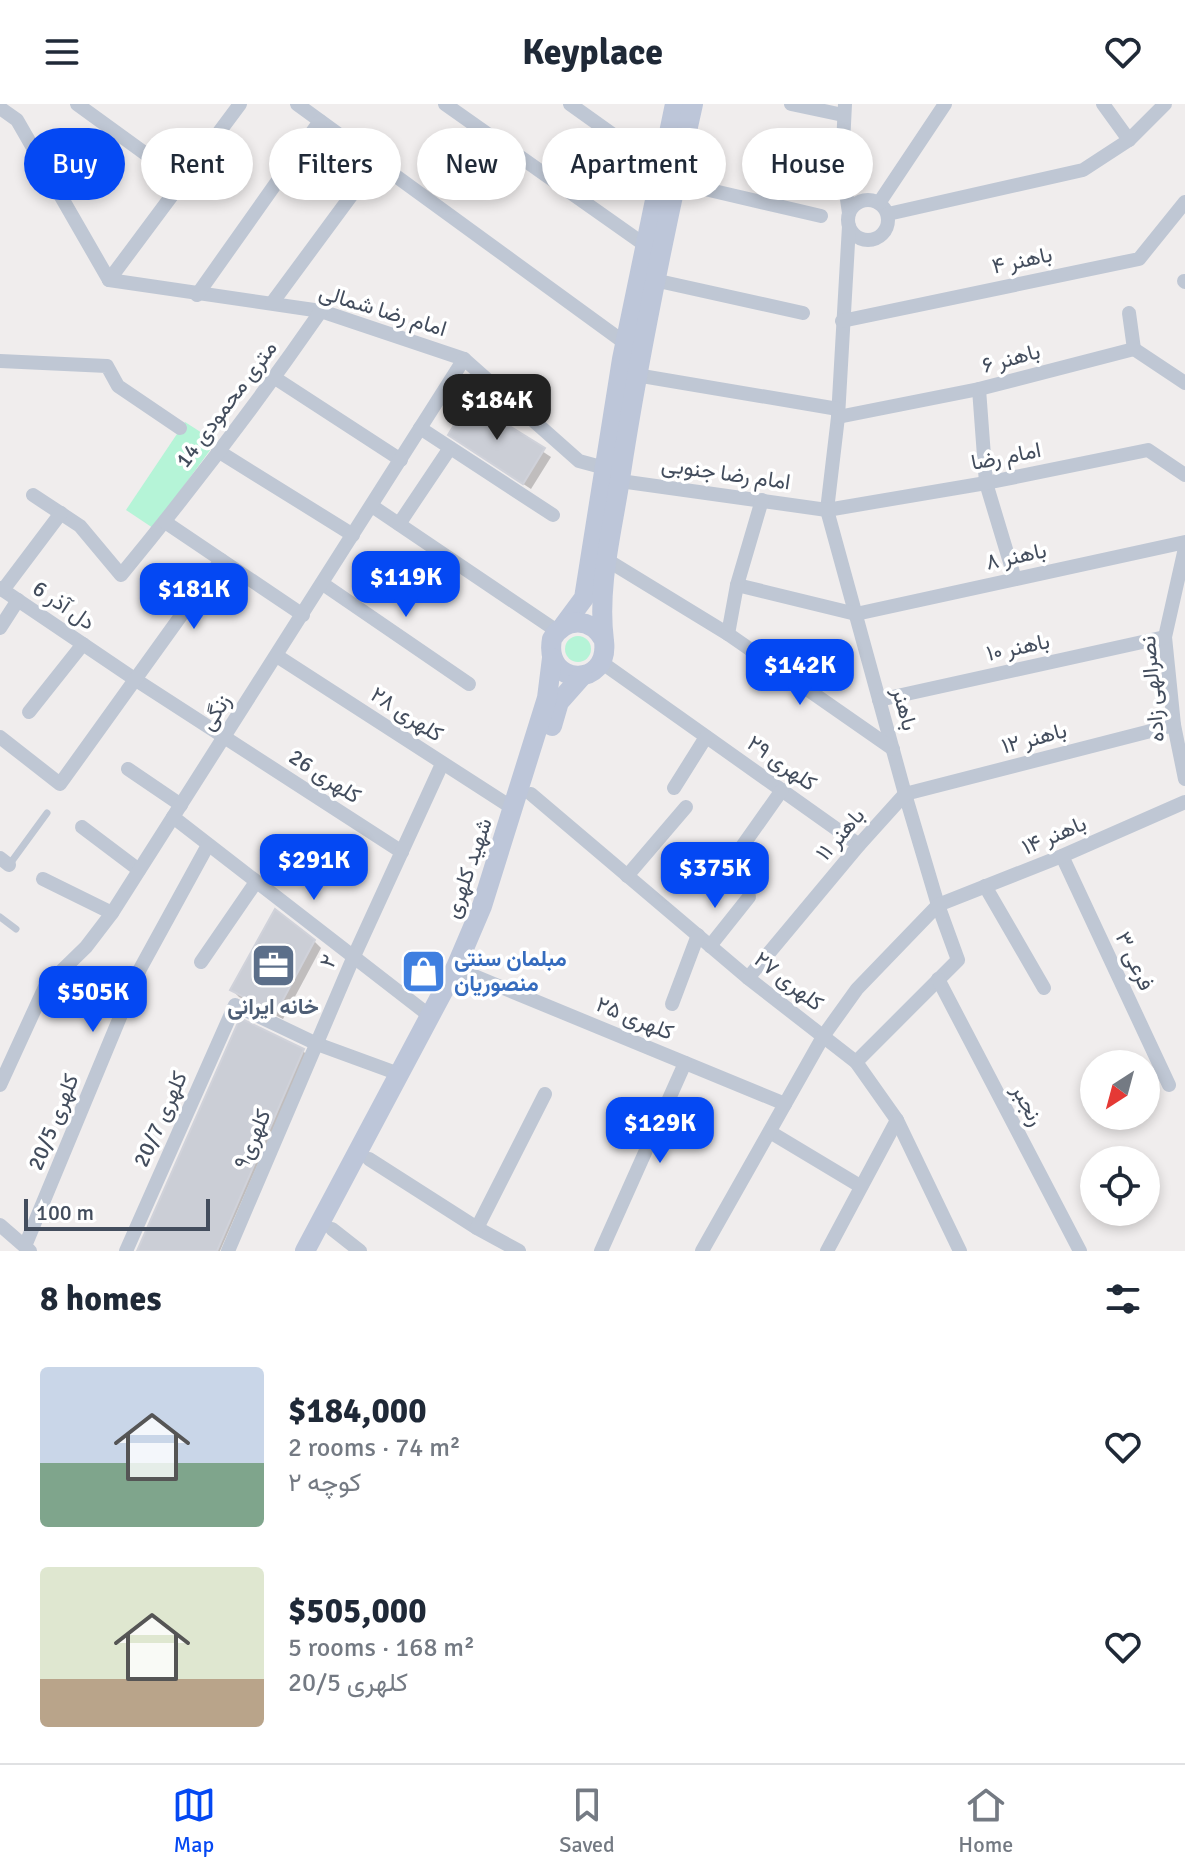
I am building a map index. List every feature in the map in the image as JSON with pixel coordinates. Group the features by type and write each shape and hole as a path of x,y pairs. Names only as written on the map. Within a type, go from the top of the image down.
{"main road":[{"path":"673,128 675,104"},
{"path":"685,128 693,104"},
{"path":"660,200 645,245 625,343 612,475 607,560 601,601 605,649 601,662 582,676 564,672 552,658 550,648 584,598 612,475 636,375 665,200"},
{"path":"561,628 573,622 592,625 604,640"},
{"name":"شهید کلهری","path":"305,1251 456,967 482,906 547,698 552,658"},
{"name":"شهید کلهری","path":"320,1251 467,973 494,910 559,702 582,676"}],"street":[{"path":"77,104 141,150"},
{"path":"222,128 240,104"},
{"path":"297,104 330,128"},
{"path":"445,104 645,245"},
{"path":"570,104 603,128"},
{"path":"791,104 844,110"},
{"path":"945,104 883,208 887,228 878,238 864,240 852,233 849,220 853,207 865,200 883,208 1083,170 1129,140 1165,104"},
{"path":"1103,104 1129,140"},
{"path":"0,108 17,120 109,280 169,200"},
{"name":"باهنر","path":"844,110 842,165 849,220 838,413 827,510 905,794 958,960 856,1062"},
{"path":"197,295 320,121"},
{"path":"401,180 625,343"},
{"path":"726,191 821,216"},
{"path":"272,303 348,200"},
{"name":"باهنر ۴","path":"842,321 1139,259 1185,202"},
{"name":"امام رضا شمالی","path":"109,280 321,311 464,359 579,461 612,475"},
{"path":"654,280 803,313"},
{"name":"14 متری محمودی","path":"61,513 80,526 121,575 275,378 321,311"},
{"path":"1129,313 1134,349 1185,383"},
{"name":"باهنر ۶","path":"838,413 979,389 1134,349"},
{"name":"زنگی","path":"0,1085 45,987 86,947 112,913 464,359"},
{"path":"0,361 107,366 118,386 180,428"},
{"path":"636,375 838,413"},
{"path":"275,378 401,460"},
{"path":"979,389 986,483 1015,579"},
{"path":"420,428 553,515"},
{"path":"399,524 450,448"},
{"name":"امام رضا","path":"827,510 986,483 1148,450 1185,475"},
{"path":"218,451 353,535"},
{"name":"امام رضا جنوبی","path":"612,475 827,510"},
{"path":"2,589 61,513 33,495"},
{"path":"728,634 737,585 762,500"},
{"path":"372,506 561,628"},
{"path":"165,522 303,615"},
{"name":"باهنر ۸","path":"856,614 1185,545"},
{"name":"نصرالهی زاده","path":"1185,545 1165,637 1174,725 1185,779"},
{"path":"0,737 60,784 221,560"},
{"path":"607,560 728,634 893,749"},
{"path":"323,584 469,684"},
{"path":"737,585 856,614"},
{"name":"دل آذر 6","path":"2,589 225,737"},
{"path":"0,628 18,600"},
{"name":"باهنر ۱۰","path":"879,700 1165,637"},
{"path":"29,712 83,644"},
{"name":"کلهری ۲۸","path":"277,656 514,809"},
{"name":"کلهری ۲۹","path":"601,662 859,845"},
{"name":"باهنر ۱۲","path":"905,794 1174,725"},
{"name":"کلهری 26","path":"225,737 402,852"},
{"path":"674,788 706,737"},
{"name":"۲","path":"317,1044 442,764"},
{"path":"128,769 177,811 208,845 430,1016"},
{"path":"741,848 782,790"},
{"name":"کلهری ۲۷","path":"531,794 748,978 856,1062 897,1120 960,1251"},
{"name":"باهنر ۱۱","path":"748,978 905,794"},
{"name":"باهنر ۱۴","path":"938,905 1062,856 1185,802"},
{"path":"627,876 686,807"},
{"path":"82,827 139,870"},
{"name":"کلهری 20/5","path":"28,1248 140,969 208,845"},
{"name":"فرعی ۳","path":"1062,856 1169,1085"},
{"path":"43,879 112,913"},
{"path":"201,962 256,882"},
{"path":"985,886 1044,988"},
{"path":"710,946 749,897"},
{"path":"702,1251 824,1035 857,989 938,905"},
{"path":"672,1004 698,935"},
{"name":"کلهری ۲۵","path":"467,973 785,1104"},
{"name":"رنجبر","path":"938,979 1080,1251"},
{"name":"کلهری 20/7","path":"126,1251 235,1005 317,1044"},
{"path":"317,1044 399,1074"},
{"name":"کلهری۹","path":"228,1251 317,1044"},
{"path":"601,1251 685,1063"},
{"path":"477,1228 545,1094"},
{"path":"828,1251 897,1120"},
{"path":"770,1132 860,1186"},
{"path":"369,1159 519,1251"},
{"path":"0,1225 28,1248"},
{"path":"332,1229 360,1251"}],"lane":[{"path":"2,860 47,813"},
{"path":"0,917 16,929"}],"green space":[{"path":"185,422 216,442 153,528 126,510"},
{"path":"578,636 587,640 591,649 587,658 578,662 569,658 565,649 569,640"}],"building":[{"path":"469,401 545,448 523,484 448,435"},
{"name":"خانه ایرانی","path":"275,909 315,940 276,1013 230,990"},
{"path":"240,1018 304,1049 217,1251 137,1251"}],"place":[{"name":"خانه ایرانی","path":"273,965"},
{"name":"مبلمان سنتی منصوریان","path":"423,971"}]}
